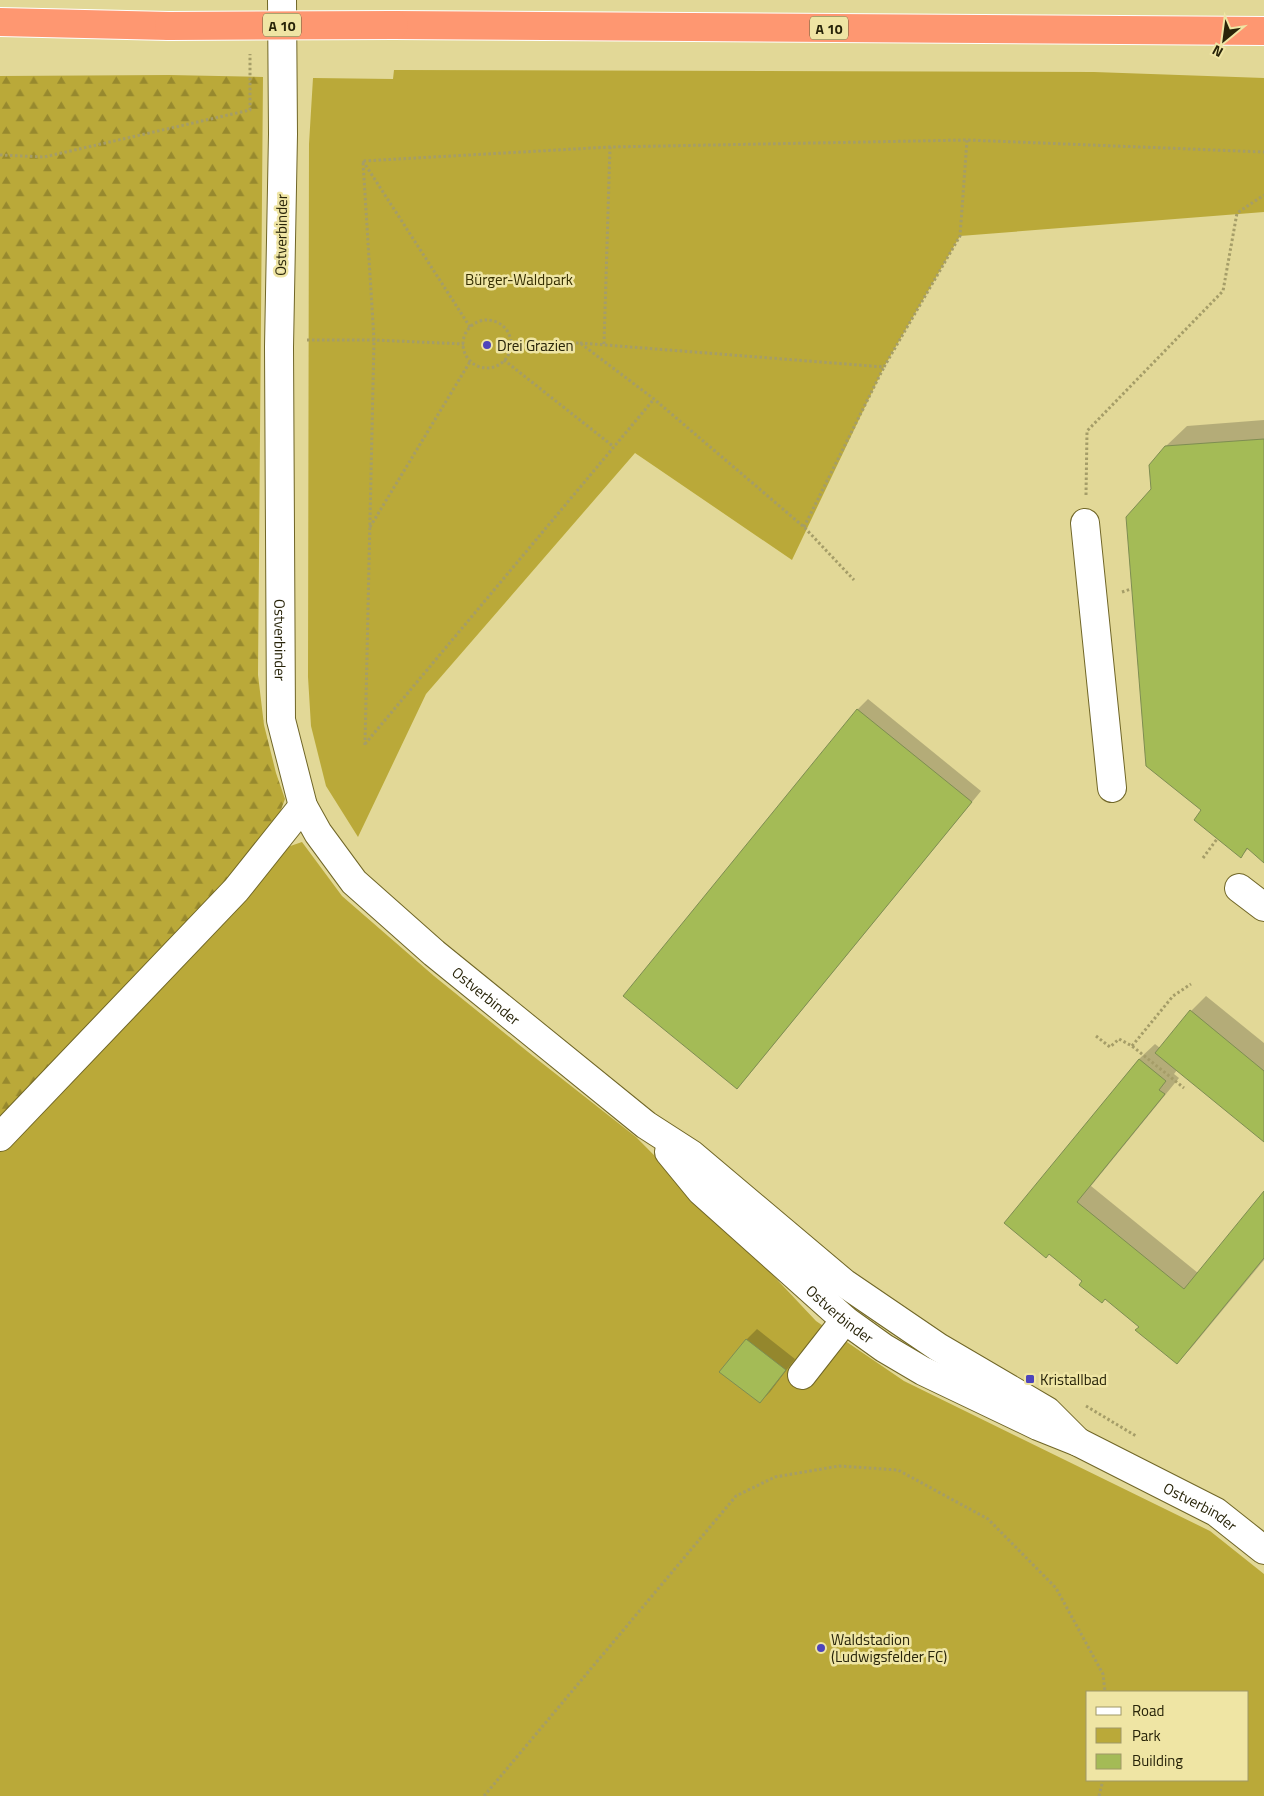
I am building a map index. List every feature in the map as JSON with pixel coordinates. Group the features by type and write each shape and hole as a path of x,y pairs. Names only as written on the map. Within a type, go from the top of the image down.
{"highway":[{"name":"A 10","path":"0,22 169,26 394,25 1264,31"}],"street":[{"name":"Ostverbinder","path":"282,0 279,347 281,720 303,806 318,833 354,882 434,953 646,1125 691,1154 844,1282 938,1347 1047,1411 1078,1442"},
{"path":"1085,523 1112,788"},
{"path":"0,1137 236,890 303,806"},
{"path":"1239,888 1264,907"},
{"name":"Ostverbinder","path":"646,1125 701,1191 845,1320 884,1348 923,1371 1038,1426 1078,1442 1216,1512 1264,1550"},
{"path":"802,1375 845,1320"}],"path":[{"path":"0,155 44,157 250,110"},
{"path":"804,527 884,367 960,236 967,140"},
{"path":"363,161 610,147 967,140 1264,152"},
{"path":"604,344 610,147"},
{"path":"363,161 470,327"},
{"path":"363,161 374,340 365,745 654,399"},
{"path":"1085,523 1087,431 1223,291 1238,213 1264,195"},
{"path":"492,320 506,328 511,343 508,355 504,360 498,365 491,367 476,365 466,354 464,344 466,333 470,327 477,322 492,320"},
{"path":"302,340 374,340 464,344"},
{"path":"511,343 604,344 884,367"},
{"path":"580,343 654,399 804,527 854,580"},
{"path":"370,528 471,360"},
{"path":"504,360 614,447"},
{"path":"1203,858 1217,839"},
{"path":"1132,1046 1173,996 1191,984"},
{"path":"1096,1036 1110,1048 1119,1039 1132,1046 1184,1088"},
{"path":"1085,1405 1144,1441"},
{"path":"484,1796 736,1496 776,1477 839,1466 898,1470 988,1519 1056,1588 1103,1674 1105,1691"},
{"path":"1099,1796 1103,1781"}],"green space":[{"name":"Bürger-Waldpark","path":"394,70 1094,72 1264,78 1264,212 960,236 884,367 792,560 635,453 426,694 358,837 326,786 311,726 308,677 309,144 313,78 393,79"},
{"path":"169,75 263,77 258,675 264,725 276,773 285,799 264,855 0,1137 0,76"},
{"path":"302,842 342,896 434,976 636,1137 816,1321 904,1381 1210,1531 1264,1574 1264,1796 0,1796 0,1137 264,855"}],"building":[{"path":"1264,439 1264,863 1247,848 1241,858 1194,820 1201,810 1146,766 1126,517 1151,489 1149,465 1165,446"},
{"path":"857,709 972,802 737,1089 623,996"},
{"path":"1190,1010 1264,1071 1264,1142 1155,1053"},
{"path":"1139,1059 1166,1081 1159,1090 1165,1094 1077,1202 1184,1289 1264,1191 1264,1258 1177,1364 1135,1330 1139,1327 1105,1299 1102,1303 1079,1285 1082,1281 1049,1254 1046,1258 1004,1223"},
{"path":"746,1339 786,1370 760,1403 719,1372"}],"place":[{"name":"Drei Grazien","path":"487,345"},
{"name":"Kristallbad","path":"1030,1379"},
{"name":"Waldstadion (Ludwigsfelder FC)","path":"821,1648"}]}
